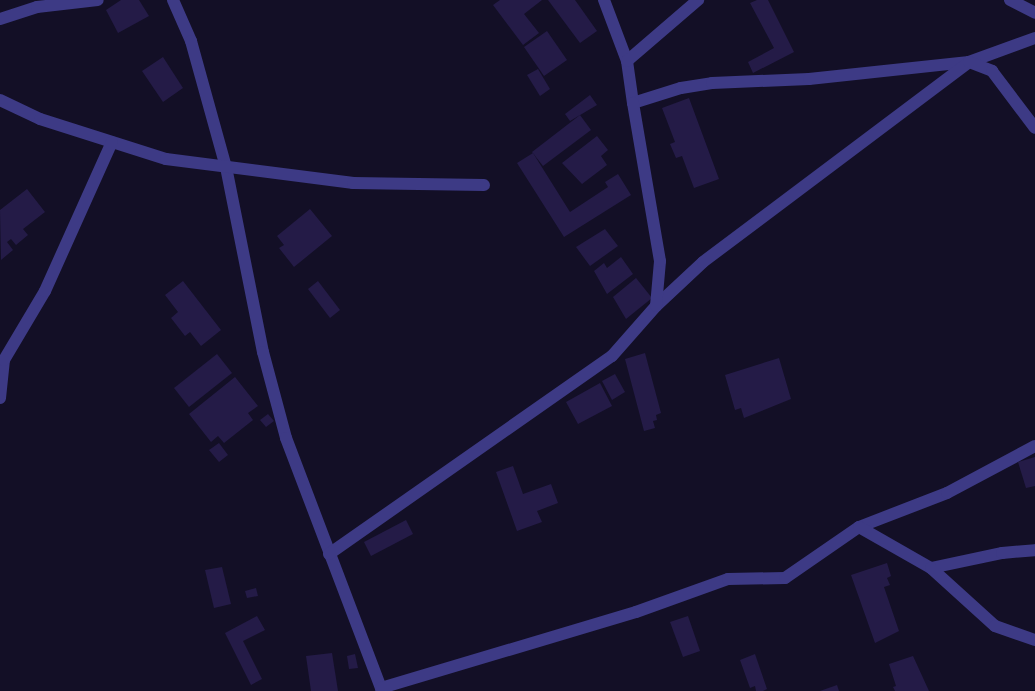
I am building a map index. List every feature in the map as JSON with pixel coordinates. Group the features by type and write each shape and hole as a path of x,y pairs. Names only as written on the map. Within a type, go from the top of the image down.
{"street":[{"path":"0,19 37,7 98,0"},
{"path":"173,0 191,41 226,167 263,352 286,438 381,689 636,612 728,579 785,578 859,527 946,493 1035,446"},
{"path":"604,0 627,61 660,261 656,306"},
{"path":"627,61 698,0"},
{"path":"1010,0 1035,13"},
{"path":"634,103 681,88 712,83 809,79 969,62 1035,38"},
{"path":"329,554 612,356 656,306 703,262 969,62"},
{"path":"969,62 992,72 1035,128"},
{"path":"0,100 40,119 166,159 353,183 484,185"},
{"path":"0,398 4,360 45,290 112,142"},
{"path":"859,527 931,568 995,626 1035,640"},
{"path":"931,568 1002,553 1035,550"}],"building":[{"path":"121,0 139,0 149,16 118,33 106,10"},
{"path":"500,0 542,0 524,14 539,33 523,45 493,5"},
{"path":"548,0 575,0 597,31 580,43"},
{"path":"757,0 768,0 794,52 753,73 748,62 774,48 750,3"},
{"path":"547,31 567,60 544,76 524,47"},
{"path":"163,57 183,88 163,102 142,71"},
{"path":"538,69 550,89 540,96 527,75"},
{"path":"590,95 597,105 570,121 565,114"},
{"path":"689,98 719,179 694,188 682,156 676,158 670,144 675,142 662,108"},
{"path":"580,115 591,130 543,166 532,152"},
{"path":"597,136 608,150 601,156 607,165 582,184 562,163"},
{"path":"533,153 570,212 608,187 605,182 618,174 631,195 564,237 517,163"},
{"path":"27,189 45,212 23,229 28,235 16,245 11,239 7,242 13,250 1,260 0,210"},
{"path":"310,209 332,236 294,267 279,248 284,245 277,236"},
{"path":"605,229 618,246 590,266 576,247"},
{"path":"621,257 633,274 607,294 594,271 604,263 607,268"},
{"path":"636,278 652,298 626,319 613,297"},
{"path":"183,281 221,330 201,346 190,332 185,336 171,318 178,312 165,295"},
{"path":"318,281 340,310 330,318 308,289"},
{"path":"645,353 661,413 656,415 657,420 653,421 655,428 644,431 625,359"},
{"path":"217,354 232,373 189,407 174,388"},
{"path":"779,358 791,399 744,418 741,408 735,410 725,375"},
{"path":"615,374 625,392 612,400 602,381"},
{"path":"235,377 258,406 248,413 253,420 224,443 218,436 211,442 189,414"},
{"path":"600,383 612,406 578,424 566,402"},
{"path":"268,414 274,421 266,427 260,420"},
{"path":"219,443 228,455 219,462 209,450"},
{"path":"1035,457 1035,486 1026,488 1018,462"},
{"path":"513,466 523,494 551,484 558,503 537,511 542,522 517,531 496,472"},
{"path":"406,520 413,534 371,556 364,542"},
{"path":"887,563 891,576 887,578 890,585 884,587 899,631 875,643 851,575"},
{"path":"222,567 231,604 214,608 205,570"},
{"path":"256,588 258,596 247,598 245,591"},
{"path":"257,616 265,630 243,641 262,679 251,685 225,633"},
{"path":"688,616 700,651 683,657 670,622"},
{"path":"332,653 338,691 311,691 306,656"},
{"path":"355,654 358,668 349,669 347,656"},
{"path":"755,654 767,689 763,691 756,691 755,686 750,688 740,660"},
{"path":"913,656 929,691 895,691 893,687 896,686 889,664"},
{"path":"837,685 839,691 820,691"}]}
